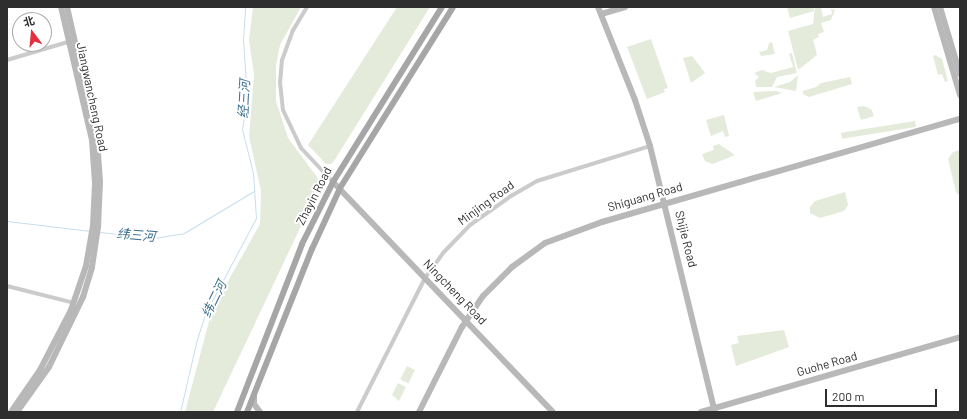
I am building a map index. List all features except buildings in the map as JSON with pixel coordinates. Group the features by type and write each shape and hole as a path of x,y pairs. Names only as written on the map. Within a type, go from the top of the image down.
{"main road":[{"name":"Zhayin Road","path":"238,412 302,244 316,215 333,182 442,7"},
{"name":"Zhayin Road","path":"247,412 340,188 356,160 453,7"},
{"path":"347,159 351,163 356,160"},
{"path":"316,215 325,207 327,211 326,220"}],"street":[{"name":"Jiangwancheng Road","path":"17,412 49,367 92,267 98,150 72,41 61,7"},
{"name":"Jiangwancheng Road","path":"67,7 72,41"},
{"path":"307,7 293,30 282,60 280,82 283,110 301,148 333,182"},
{"name":"Shijie Road","path":"598,7 635,100 650,146 715,410"},
{"path":"601,14 624,7"},
{"path":"934,7 960,95"},
{"path":"940,7 960,74"},
{"path":"7,60 72,41"},
{"name":"Shiguang Road","path":"419,412 466,320 498,279 544,243 573,231 665,203 960,119"},
{"name":"Minjing Road","path":"357,412 426,278 444,252 466,228 528,186 560,173 650,146"},
{"name":"Ningcheng Road","path":"333,182 553,412"},
{"path":"7,286 77,304"},
{"name":"Jiangwancheng Road","path":"11,412 42,367 77,304"},
{"name":"Guohe Road","path":"701,412 715,410 960,338"},
{"path":"254,394 254,404 260,412"}],"green space":[{"path":"253,7 301,7 280,45 276,66 276,101 288,138 317,177 319,188 213,412 185,412 212,310 260,224 261,191 249,136 254,75 249,40"},
{"path":"397,7 430,7 334,161 331,164 326,164 308,145"},
{"path":"787,7 814,7 814,11 790,18"},
{"path":"815,7 821,7 823,17 832,14 831,9 835,10 831,20 821,23 824,32 818,34 819,37 813,40 817,55 798,70 788,31 813,24"},
{"path":"651,39 668,88 664,89 665,92 647,99 627,47"},
{"path":"772,42 775,54 761,56 759,52 767,50 769,43"},
{"path":"792,53 797,73 777,77 772,87 756,87 755,81 759,77 754,73 762,70 771,73 793,67 789,54"},
{"path":"935,55 942,59 948,81 945,82 942,74 938,75 933,56"},
{"path":"692,56 705,73 691,83 683,58"},
{"path":"798,75 796,91 774,87 790,82"},
{"path":"850,77 852,84 809,97 803,94 803,91 816,87 821,83"},
{"path":"776,91 782,93 756,101 753,92"},
{"path":"864,106 871,109 874,116 861,120 857,107"},
{"path":"724,115 729,136 725,137 723,131 711,136 706,120"},
{"path":"915,121 916,127 842,139 841,133"},
{"path":"719,144 735,155 713,164 705,161 702,154 714,150 713,146"},
{"path":"960,150 960,196 956,192 948,159 953,152"},
{"path":"845,192 848,205 844,211 820,218 810,213 810,207 815,201"},
{"path":"784,330 789,347 736,366 731,345 739,343 737,336"},
{"path":"407,366 415,370 408,383 400,379"},
{"path":"398,383 406,387 399,401 392,395"}],"waterway":[{"name":"纬二河","path":"180,412 197,339 206,312 256,218 253,173 242,129 247,98 243,39 245,7"},
{"name":"纬三河","path":"100,232 154,238 184,233 254,191"},
{"name":"纬三河","path":"7,221 90,231"}],"water label":[{"name":"经三河","path":"244,99"}]}
